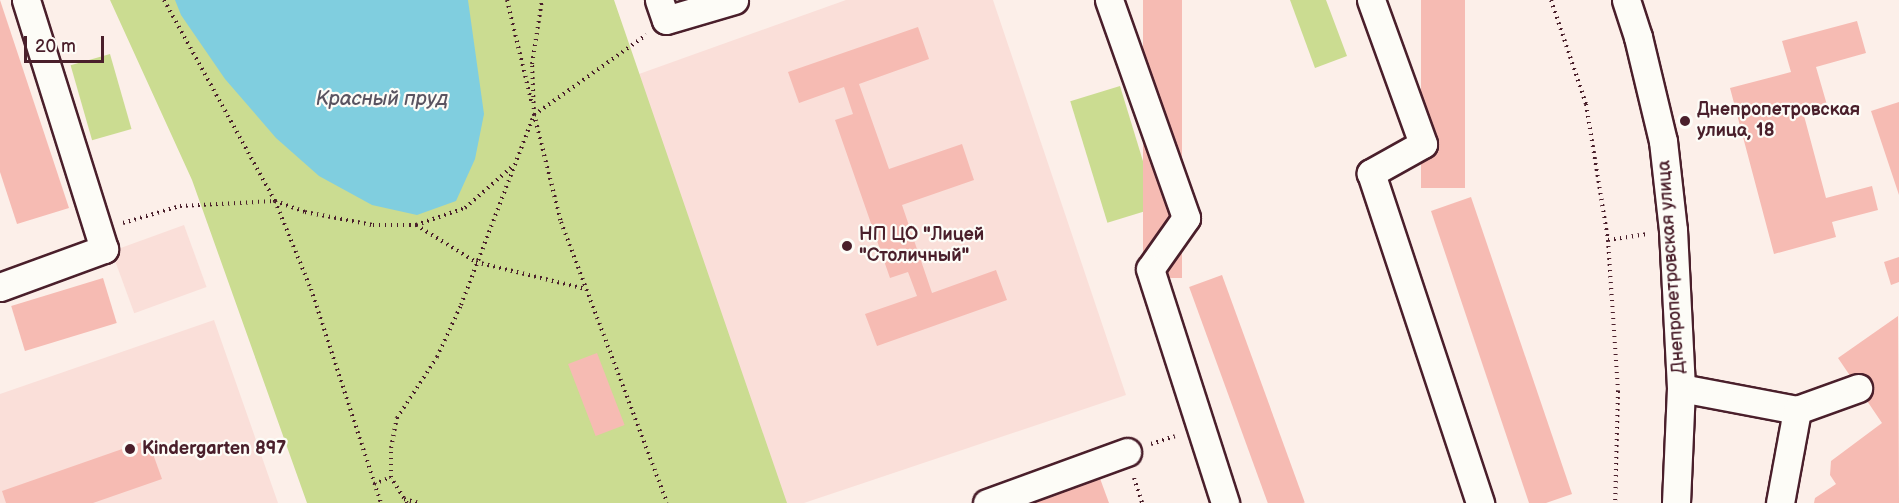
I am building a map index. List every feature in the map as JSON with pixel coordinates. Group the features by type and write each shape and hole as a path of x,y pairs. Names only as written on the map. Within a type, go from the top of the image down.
{"street":[{"path":"0,287 104,249 26,0"},
{"path":"662,10 734,0"},
{"path":"1109,0 1186,218 1150,269 1225,503"},
{"path":"1371,0 1423,144 1371,173 1480,503"},
{"name":"Днепропетровская улица","path":"1626,0 1638,37 1663,141 1673,230 1681,388 1676,503"},
{"path":"1681,388 1797,410 1858,388"},
{"path":"1780,503 1797,410"},
{"path":"987,503 1126,452"}],"path":[{"path":"164,0 275,201 310,290 381,503"},
{"path":"507,0 561,222 667,503"},
{"path":"419,503 405,501 391,477 391,448 397,418 437,357 461,305 534,115 532,64 542,0"},
{"path":"1551,0 1586,104 1608,240 1618,390 1615,503"},
{"path":"534,115 662,10"},
{"path":"99,230 180,206 275,201 305,212 373,225 416,225 465,208 514,165"},
{"path":"416,225 476,262 586,289"},
{"path":"1126,452 1201,427"},
{"path":"374,484 391,477"}],"shaded area":[{"name":"НП ЦО \"Лицей \"Столичный\"","path":"846,0 993,0 1126,395 804,503 701,503 572,98"},
{"path":"184,225 207,287 134,313 112,251"},
{"name":"Kindergarten 897","path":"214,320 278,503 0,503 0,394"}],"green space":[{"path":"110,0 614,0 787,503 307,503 192,180"},
{"path":"1290,0 1326,0 1347,56 1315,68"},
{"path":"110,54 131,129 92,140 71,65"},
{"path":"1120,86 1157,207 1107,223 1070,101"}],"water":[{"name":"Красный пруд","path":"175,0 468,0 484,114 475,159 456,201 417,215 372,205 319,176 276,138 225,79 181,15"}],"building":[{"path":"0,0 69,208 17,224 0,172"},
{"path":"1143,0 1182,0 1182,278 1143,278"},
{"path":"1421,0 1465,0 1465,188 1421,188"},
{"path":"1857,21 1866,53 1816,67 1827,105 1803,112 1826,198 1872,186 1878,210 1832,222 1836,237 1774,254 1730,88 1791,72 1782,41"},
{"path":"918,27 929,59 859,84 889,169 962,144 974,180 902,205 932,293 996,270 1007,300 877,346 865,314 917,296 908,272 890,278 835,120 853,114 844,87 799,103 788,72"},
{"path":"1899,102 1899,195 1871,111"},
{"path":"1471,197 1572,494 1546,503 1529,503 1431,211"},
{"path":"1899,257 1899,282 1891,285 1884,262"},
{"path":"1222,275 1305,502 1268,503 1189,287"},
{"path":"103,278 117,323 25,351 11,306"},
{"path":"1898,316 1899,503 1814,503 1815,498 1836,484 1830,475 1831,461 1882,423 1838,358"},
{"path":"597,353 625,425 596,436 568,364"},
{"path":"148,440 162,479 93,503 6,503 2,491"},
{"path":"1098,473 1109,503 1016,503"}],"place":[{"name":"Днепропетровская улица, 18","path":"1685,121"},
{"name":"НП ЦО \"Лицей \"Столичный\"","path":"847,246"},
{"name":"Kindergarten 897","path":"130,449"}]}
